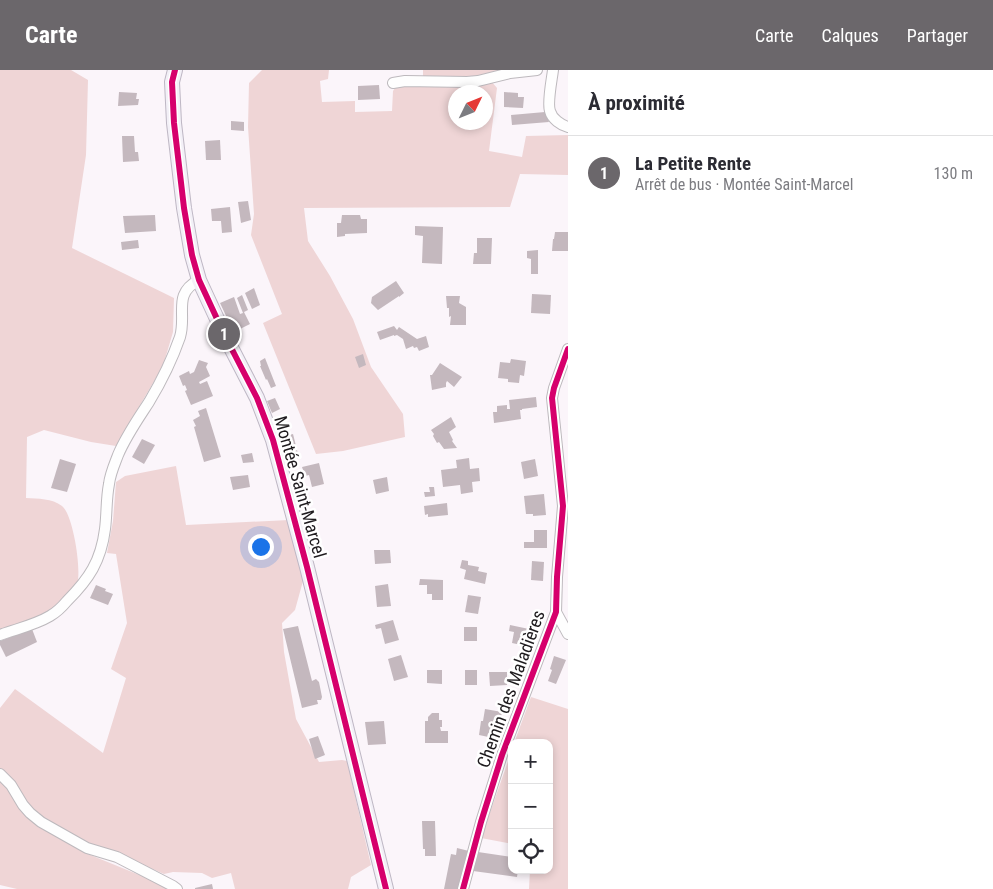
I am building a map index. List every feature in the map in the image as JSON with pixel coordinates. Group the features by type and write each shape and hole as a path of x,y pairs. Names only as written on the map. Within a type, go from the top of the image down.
{"main road":[{"name":"Montée Saint-Marcel","path":"175,70 172,82 173,106 183,199 192,256 199,280 257,398 273,440 307,567 386,889"}],"street":[{"path":"393,83 404,81 472,82 510,73 537,70"},
{"path":"553,70 550,112 556,120 568,127"},
{"path":"0,635 51,616 80,588 92,572 102,548 109,483 118,455 169,365 180,335 182,303 185,291 199,280"},
{"name":"Chemin des Maladières","path":"463,889 502,755 556,612 562,506 552,398 568,349"},
{"path":"556,612 568,634"},
{"path":"0,774 11,785 30,814 41,822 87,848 118,857 177,889"}],"shaded area":[{"path":"0,70 71,70 88,80 86,155 72,248 174,298 173,332 163,366 116,446 91,442 44,430 27,437 26,498 45,499 58,503 66,511 76,543 78,577 75,587 45,614 0,629"},
{"path":"262,70 329,70 328,79 320,81 322,102 355,101 355,112 392,111 393,91 397,85 491,81 497,88 493,120 493,85 448,85 448,130 492,130 489,151 522,157 526,136 568,135 568,175 520,174 510,207 304,208 308,241 330,276 353,319 371,367 403,414 405,437 343,451 316,454 263,323 282,314 251,235 254,214 248,127 249,83"},
{"path":"423,70 517,70 471,78 423,76"},
{"path":"176,466 186,525 289,520 303,581 295,610 282,623 284,652 296,719 319,762 347,761 371,865 351,877 348,889 235,889 231,873 212,878 202,873 173,872 164,874 58,829 34,812 23,799 16,783 0,769 0,708 15,689 103,753 126,678 111,669 127,623 116,554 107,553 113,521 116,482 125,476"},
{"path":"531,697 568,709 568,889 529,889 530,874 553,874 553,739 515,739"},
{"path":"508,761 508,843 481,838"},
{"path":"0,779 35,822 88,854 159,883 168,889 17,889 0,885"}],"building":[{"path":"379,85 380,99 358,100 358,86"},
{"path":"119,92 137,93 138,105 118,106"},
{"path":"504,92 518,93 518,97 524,97 523,108 504,107"},
{"path":"545,112 549,122 512,125 511,115"},
{"path":"231,121 244,122 244,131 231,130"},
{"path":"122,136 134,136 135,152 138,152 139,161 123,162"},
{"path":"220,140 221,160 206,160 205,141"},
{"path":"248,201 251,220 241,223 238,202"},
{"path":"230,207 232,232 222,233 221,221 212,221 211,209"},
{"path":"155,215 156,231 125,233 123,216"},
{"path":"342,215 360,215 361,219 367,219 367,233 345,234 345,236 337,237 337,223 341,223"},
{"path":"415,226 443,227 442,264 422,263 423,236 415,235"},
{"path":"555,232 568,232 568,251 552,251"},
{"path":"477,238 492,238 491,264 473,264 474,253 477,253"},
{"path":"138,240 139,248 122,250 121,242"},
{"path":"538,250 538,274 531,274 531,259 527,258 527,251"},
{"path":"396,281 404,293 378,310 371,303 372,297"},
{"path":"254,288 260,305 252,309 245,293"},
{"path":"532,294 551,295 550,314 531,313"},
{"path":"242,295 248,310 244,312 250,324 238,330 239,333 235,335 220,303 234,297 240,314 243,313 237,298"},
{"path":"446,296 460,296 459,303 466,307 466,325 450,325 451,316 449,317"},
{"path":"394,326 397,330 399,327 417,339 426,336 429,347 419,351 417,347 414,348 413,346 406,349 403,339 397,335 380,340 377,332"},
{"path":"363,354 366,365 359,368 355,357"},
{"path":"265,358 276,386 271,388 260,366 260,361"},
{"path":"511,359 526,361 524,376 520,375 519,383 508,382 508,379 498,378 500,362 510,363"},
{"path":"199,360 208,363 206,367 210,376 199,382 200,384 207,381 213,396 191,405 185,391 187,390 185,385 183,386 179,376 189,371 190,374 194,372"},
{"path":"440,363 462,377 454,387 447,381 446,387 432,390 430,375 432,375"},
{"path":"536,397 537,407 520,410 521,419 494,423 493,412 497,412 497,406 507,405 507,409 510,409 509,400"},
{"path":"275,398 280,409 272,413 267,401"},
{"path":"206,408 221,457 204,462 193,420 200,416 198,411"},
{"path":"451,417 456,427 449,432 457,448 444,449 439,442 437,443 431,430"},
{"path":"293,434 299,458 288,461 282,437"},
{"path":"142,439 155,445 144,464 132,457"},
{"path":"252,453 254,462 243,463 241,455"},
{"path":"469,458 470,469 479,468 480,481 472,482 473,492 461,494 460,485 443,487 441,470 457,468 456,460"},
{"path":"60,459 76,464 67,492 51,488"},
{"path":"535,459 538,476 524,479 521,462"},
{"path":"319,463 324,484 312,487 309,475 305,476 302,467"},
{"path":"248,475 250,487 233,490 230,477"},
{"path":"387,477 389,491 376,494 373,480"},
{"path":"429,487 434,487 435,496 425,497 424,492 430,492"},
{"path":"544,494 546,515 533,516 533,514 526,514 524,496"},
{"path":"447,503 448,515 428,517 428,514 425,515 424,506"},
{"path":"534,530 547,530 547,548 524,548 524,542 534,542"},
{"path":"374,550 390,550 391,563 375,564"},
{"path":"462,560 468,561 468,565 479,567 478,571 487,573 485,584 464,579 466,570 460,568"},
{"path":"532,561 544,562 543,581 531,580"},
{"path":"420,579 443,580 443,600 432,600 432,594 427,594 427,585 419,585"},
{"path":"388,584 391,606 377,607 375,586"},
{"path":"96,585 113,594 108,605 90,598"},
{"path":"468,595 481,597 478,614 465,612"},
{"path":"393,620 399,640 385,644 381,628 376,629 375,625"},
{"path":"510,625 529,629 526,646 512,643 514,632 509,631"},
{"path":"298,626 312,681 316,679 319,682 322,697 321,700 317,700 318,704 302,708 283,629"},
{"path":"464,627 477,627 477,641 464,641"},
{"path":"32,629 37,642 6,657 0,641"},
{"path":"401,655 408,677 394,681 388,659"},
{"path":"554,656 566,660 556,684 548,681"},
{"path":"427,670 442,670 442,684 427,683"},
{"path":"465,670 477,670 477,685 465,685"},
{"path":"489,672 507,672 507,685 490,686"},
{"path":"485,709 502,712 500,724 497,724 499,731 498,739 479,735"},
{"path":"432,713 439,713 439,720 442,720 441,731 448,731 448,743 425,743 425,721 428,721 428,717"},
{"path":"384,721 386,744 368,745 365,722"},
{"path":"318,736 325,755 315,759 309,739"},
{"path":"422,821 435,821 436,856 425,856"},
{"path":"457,848 469,851 458,889 444,889 451,854 456,855"},
{"path":"478,852 508,856 508,874 517,874 517,877 473,871"},
{"path":"212,884 213,889 195,889 195,888"}],"cycle path":[{"path":"175,70 172,82 174,123 184,208 192,255 199,280 257,398 273,440 307,567 386,889"},
{"path":"463,889 502,755 556,612 563,506 552,398 568,349"}],"place":[{"name":"La Petite Rente","path":"224,334"}]}
